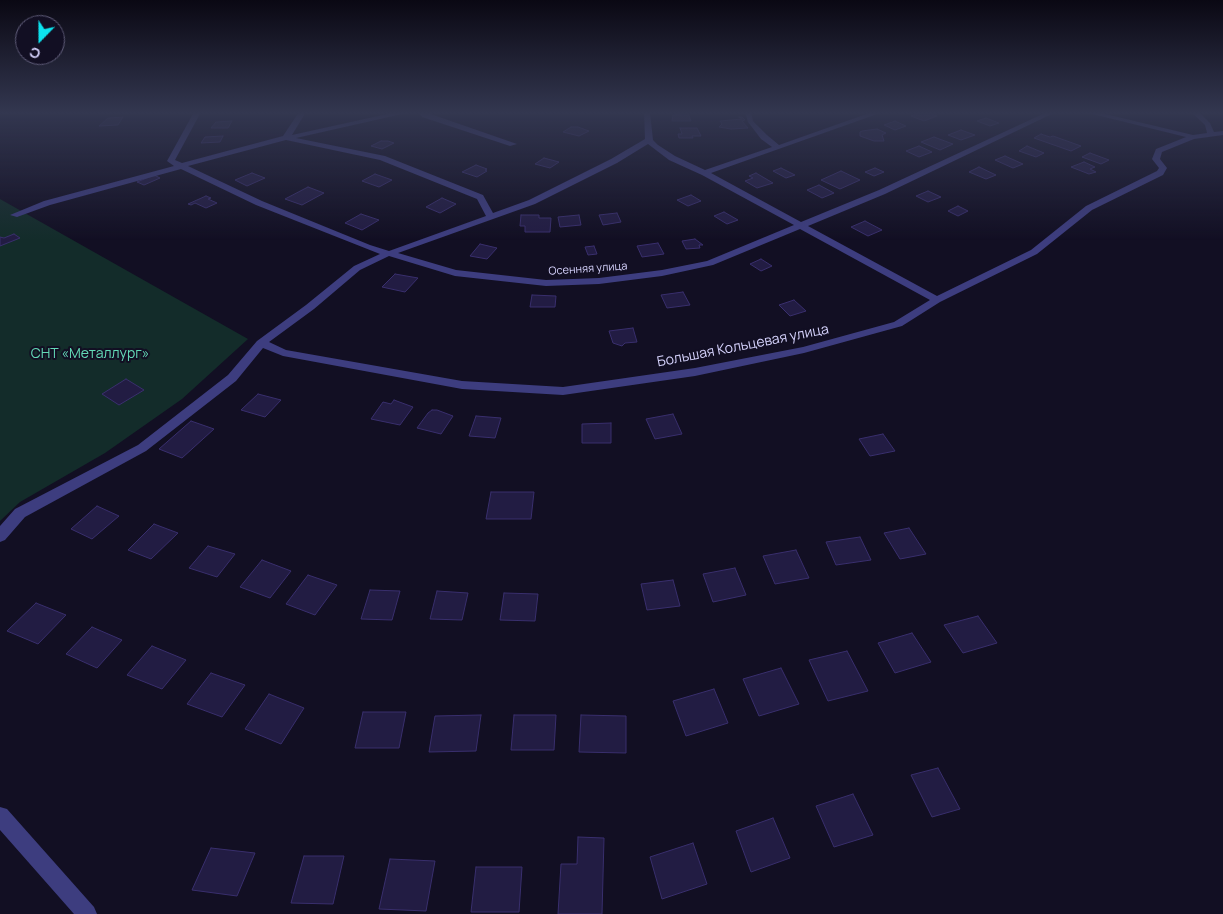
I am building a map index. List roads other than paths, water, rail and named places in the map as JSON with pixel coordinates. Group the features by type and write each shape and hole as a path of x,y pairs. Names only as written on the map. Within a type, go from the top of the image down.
{"street":[{"path":"174,155 171,161 183,166"},
{"path":"14,215 47,203 226,155"},
{"path":"366,155 382,158 480,197 491,218"},
{"path":"0,536 20,513 142,448 174,424 232,378 261,343 310,307 357,268 389,253 532,202 625,155"},
{"path":"667,155 705,173 938,300"},
{"path":"705,173 759,155"},
{"name":"Осенняя улица","path":"183,166 259,203 368,247 455,273 546,283 599,281 662,273 710,263 882,192 961,155"},
{"name":"Большая Кольцевая улица","path":"261,343 283,353 462,385 563,391 695,372 804,350 898,324 938,300 1034,252 1089,208 1160,173 1163,168 1156,159 1158,155"},
{"path":"0,816 87,914"}],"park label":[{"name":"СНТ «Металлург»","path":"90,354"}]}
